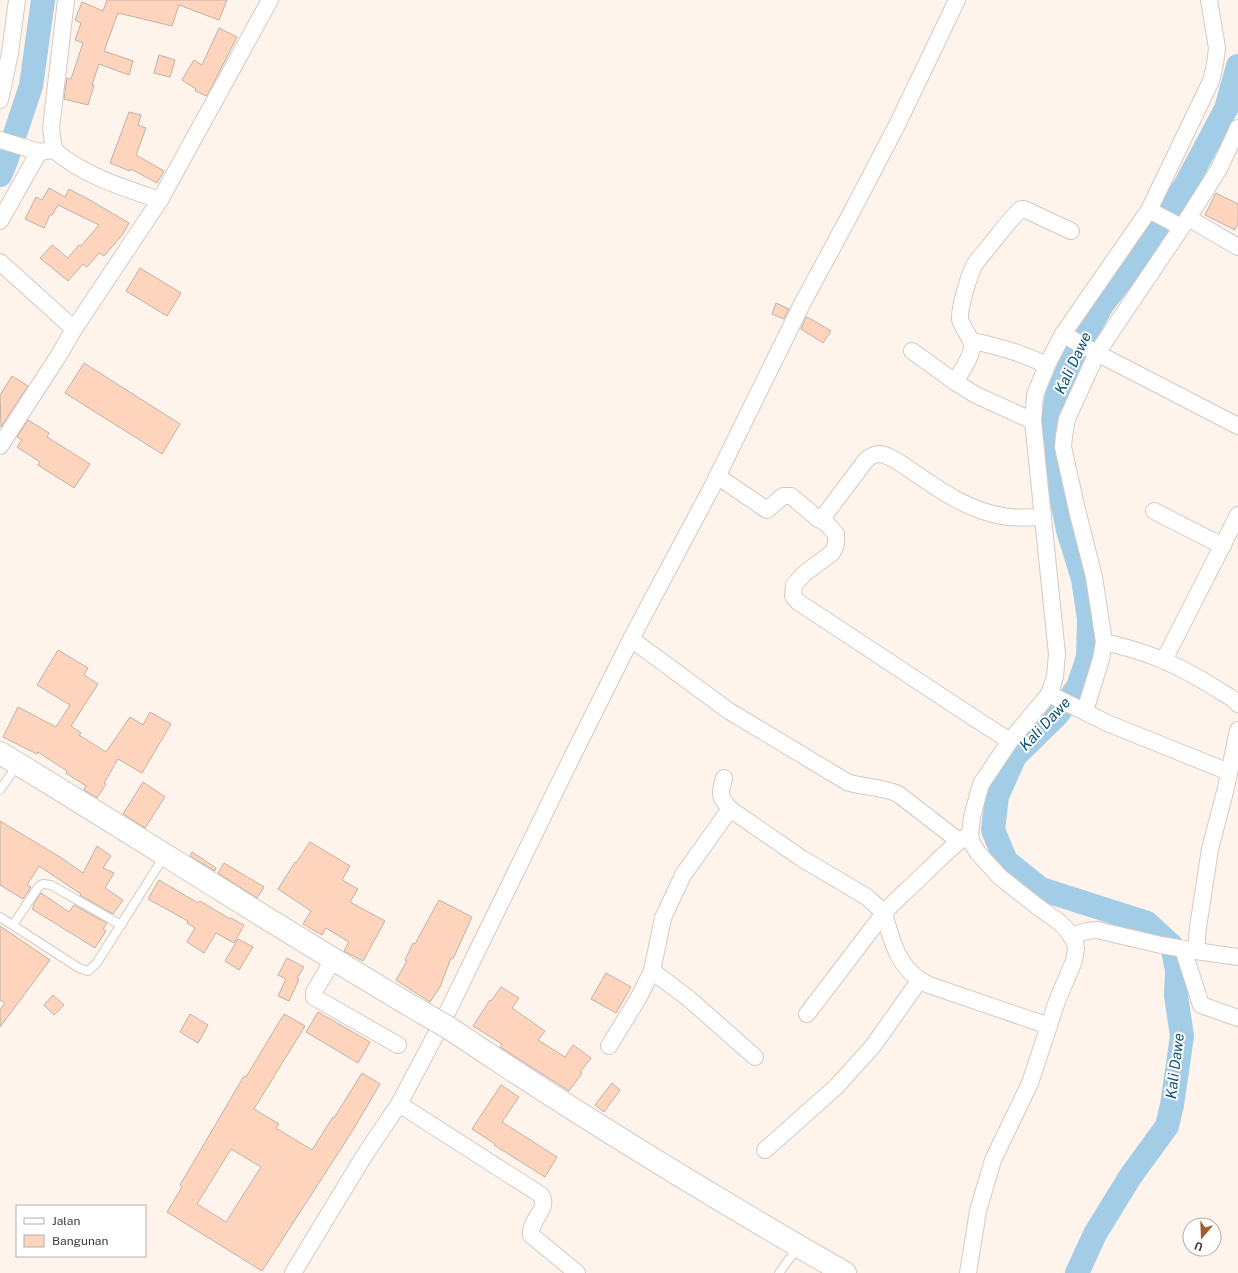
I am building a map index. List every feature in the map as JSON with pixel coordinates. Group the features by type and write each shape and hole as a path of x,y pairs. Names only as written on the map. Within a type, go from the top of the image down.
{"main road":[{"path":"9,759 166,855 332,960 449,1028 580,1114 733,1209 845,1273"}],"street":[{"path":"0,100 10,53 17,0"},
{"path":"0,221 42,151 51,128 66,0"},
{"path":"0,446 59,355 74,328 160,200 270,0"},
{"path":"293,1273 364,1156 400,1104 442,1023 631,639 717,476 803,302 896,125 957,0"},
{"path":"1080,708 1101,659 1104,642 1094,577 1063,447 1079,343 1150,210 1211,81 1217,48 1209,0"},
{"path":"807,1014 884,913 893,903 965,838 981,784 1010,741 1055,696 1057,654 1033,421 1035,395 1047,365 1079,343 1184,222 1219,169 1238,128"},
{"path":"1,140 62,158 108,182 160,200"},
{"path":"955,382 970,355 972,347 972,341 962,327 960,318 961,309 974,265 1006,225 1018,212 1024,209 1071,231"},
{"path":"1150,210 1184,222 1238,247"},
{"path":"0,262 74,328"},
{"path":"972,341 996,345 1029,356 1047,365"},
{"path":"1079,343 1238,426"},
{"path":"912,351 976,395 1033,421"},
{"path":"821,520 866,460 872,455 879,454 886,455 897,461 966,504 1002,516 1016,518 1043,517"},
{"path":"717,476 767,510 783,496 789,495 794,497 836,534 836,545 832,553 805,573 794,585 793,596 798,602 878,654 946,701 1010,741"},
{"path":"1154,511 1222,546"},
{"path":"1164,660 1238,515"},
{"path":"631,639 728,712 846,782 855,785 887,789 898,794 965,838 972,843 978,853 1000,877 1059,922 1075,942 1076,949 1074,961 1057,1001 1030,1083 993,1160 978,1211 968,1273"},
{"path":"1104,642 1130,647 1176,665 1196,676 1238,704"},
{"path":"1055,696 1107,723 1229,772"},
{"path":"1238,730 1210,849 1198,927 1189,950 1201,1005 1238,1018"},
{"path":"724,778 721,790 721,799 730,809 796,854 866,898 884,913 898,957 919,980 936,988 1049,1026"},
{"path":"610,1046 639,997 652,971 663,918 684,875 730,809"},
{"path":"1071,936 1082,932 1097,930 1161,945 1238,957"},
{"path":"332,960 314,992 314,997 398,1045"},
{"path":"652,971 688,998 755,1057"},
{"path":"765,1150 837,1086 873,1046 919,980"},
{"path":"400,1104 541,1195 544,1200 544,1205 532,1228 531,1235 577,1273"}],"lane":[{"path":"0,790 9,759"},
{"path":"0,917 79,968 88,971 96,964 166,855"},
{"path":"13,925 39,886 43,884 50,885 121,925"},
{"path":"779,1273 799,1246"}],"building":[{"path":"107,0 227,0 219,20 179,5 172,26 118,13 104,51 133,61 129,75 99,64 92,85 94,85 88,105 64,99 67,78 71,79 83,43 75,40 81,23 75,20 82,2 103,11"},
{"path":"219,28 237,37 207,96 195,91 196,89 182,80 194,60 202,65"},
{"path":"159,55 175,60 170,77 154,73"},
{"path":"129,112 141,115 138,125 146,128 136,155 164,171 157,183 131,169 130,171 110,163"},
{"path":"49,188 65,197 69,189 129,223 123,234 104,256 99,253 87,267 83,264 68,281 40,258 52,245 68,258 79,245 81,246 99,225 58,205 52,215 50,215 44,228 25,219 36,197 42,200"},
{"path":"1216,193 1238,204 1238,223 1235,230 1205,215"},
{"path":"140,268 181,293 167,316 126,291"},
{"path":"776,303 789,309 784,319 772,314"},
{"path":"806,317 831,331 823,343 801,329"},
{"path":"84,363 180,424 162,454 65,393"},
{"path":"12,376 28,386 1,427 0,395"},
{"path":"28,420 49,433 47,437 90,464 74,488 38,465 40,462 17,447 22,440 17,437"},
{"path":"58,650 88,668 84,675 98,684 71,726 81,733 79,735 106,752 130,717 143,725 150,712 171,724 142,773 118,759 104,783 106,784 97,798 84,790 86,786 66,773 67,771 38,752 37,754 3,737 18,707 56,727 70,705 37,685"},
{"path":"143,782 165,797 145,828 123,814"},
{"path":"0,821 60,857 83,873 97,846 111,856 103,868 114,873 105,888 123,900 113,914 80,895 81,894 39,866 27,885 31,887 23,899 0,885"},
{"path":"310,842 350,866 342,880 358,889 350,902 385,921 363,961 344,951 349,942 326,928 322,935 303,924 311,911 278,889"},
{"path":"192,852 216,868 215,871 190,856"},
{"path":"224,863 264,887 257,898 218,873"},
{"path":"159,880 198,903 200,901 230,919 231,918 244,925 234,943 216,933 204,953 187,942 195,928 187,923 188,921 148,899"},
{"path":"41,893 69,912 74,905 107,923 103,929 106,931 95,948 32,909"},
{"path":"439,900 472,917 453,959 451,958 440,987 430,1002 396,980 407,961 405,960 413,943 415,944"},
{"path":"0,926 50,960 0,1027 0,1010 5,1003 0,1000"},
{"path":"238,939 253,947 239,970 225,961"},
{"path":"287,958 304,967 297,978 299,979 289,1001 278,996 286,979 278,975"},
{"path":"606,973 631,987 616,1013 591,999"},
{"path":"501,987 519,998 512,1008 545,1031 538,1040 565,1057 573,1045 591,1058 580,1072 582,1073 569,1091 500,1047 502,1044 473,1026 490,1000 491,1001"},
{"path":"53,995 64,1005 54,1015 44,1005"},
{"path":"318,1012 370,1042 358,1063 306,1032"},
{"path":"190,1014 208,1025 198,1043 180,1032"},
{"path":"284,1014 305,1026 254,1109 279,1124 276,1128 312,1150 362,1073 380,1084 353,1130 262,1271 167,1212 182,1187 180,1185 244,1076 246,1077","holes":["231,1149 261,1167 226,1222 197,1204"]},
{"path":"612,1083 620,1090 604,1112 595,1105"},
{"path":"501,1085 519,1097 502,1122 557,1157 545,1177 494,1145 495,1144 472,1129"}],"waterway":[{"path":"0,175 31,86 43,0"},
{"name":"Kali Dawe","path":"1077,1273 1095,1234 1130,1177 1167,1126 1172,1105 1182,1036 1176,996 1177,970 1172,946 1147,923 1041,889 1006,861 993,830 997,796 1015,756 1057,715 1078,687 1088,657 1089,619 1083,579 1068,530 1055,467 1051,431 1057,395 1074,356 1102,305 1131,267 1185,186 1226,109 1238,66"}]}
